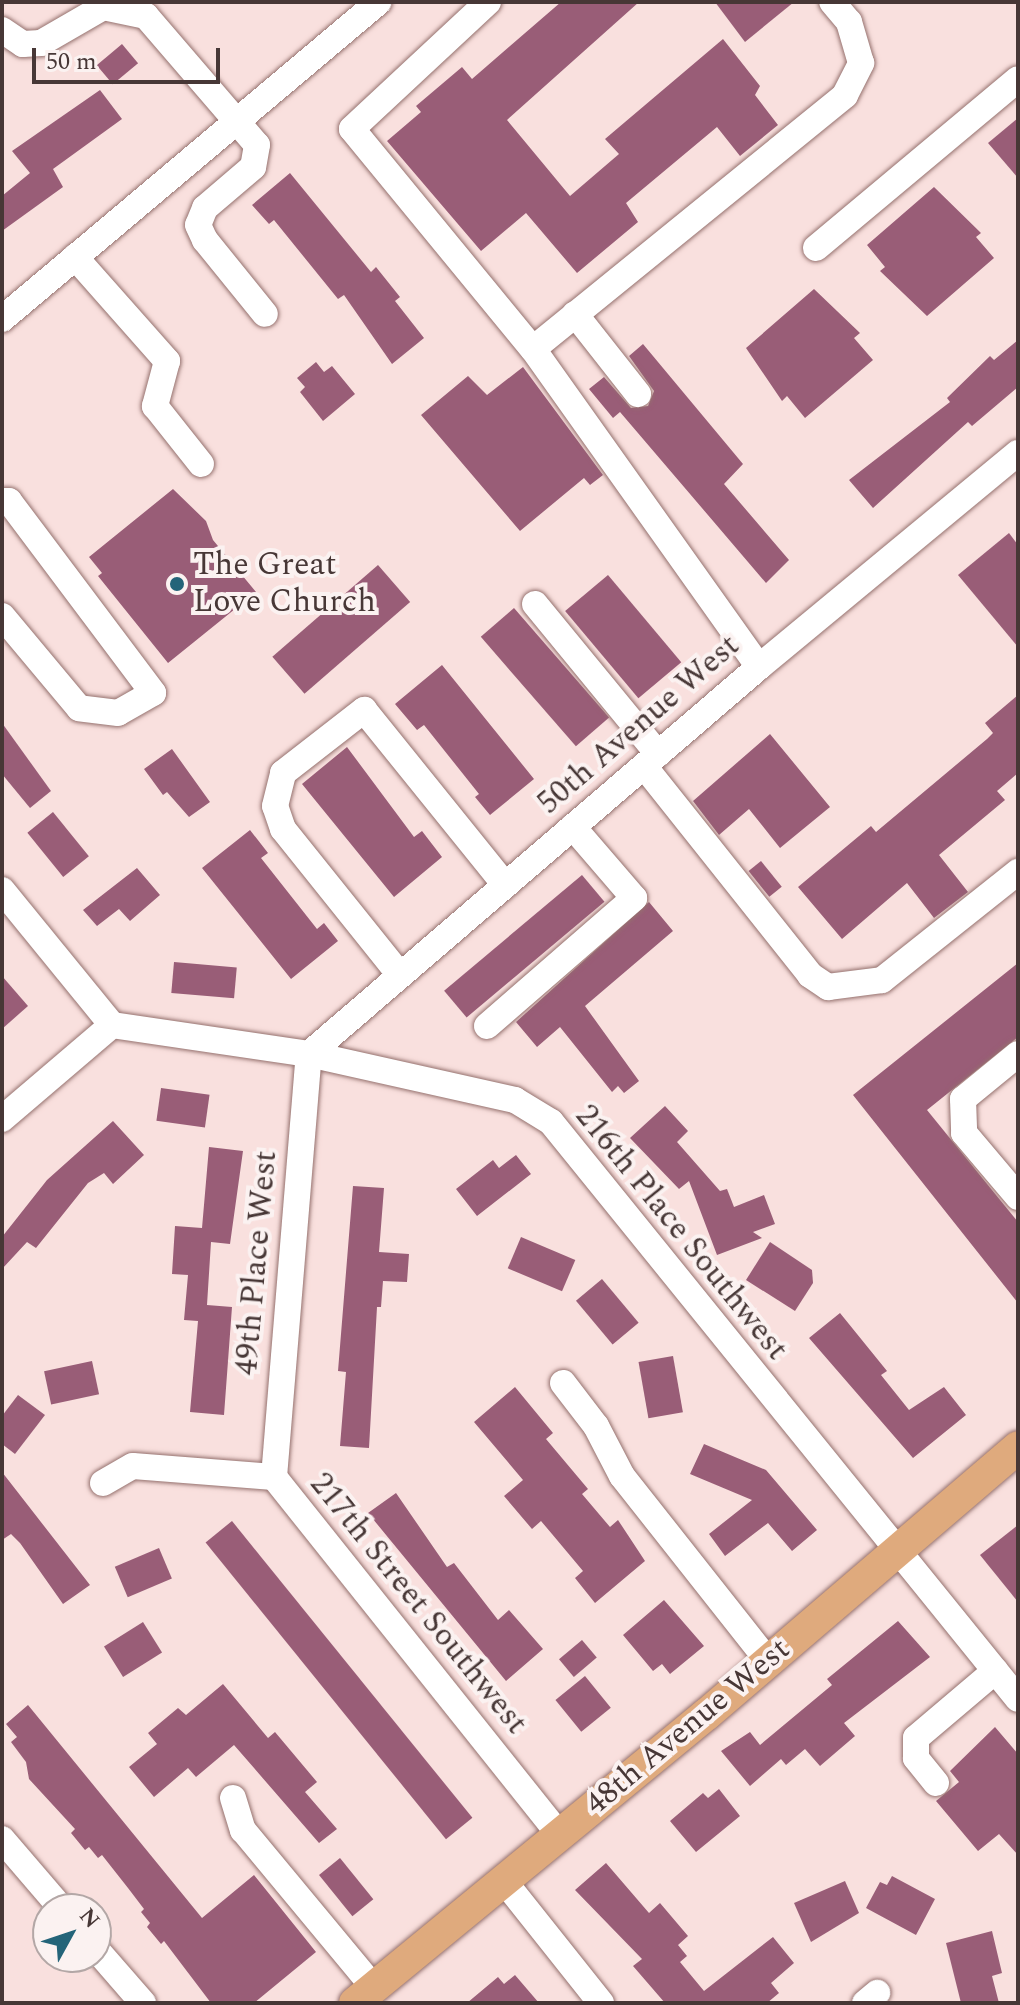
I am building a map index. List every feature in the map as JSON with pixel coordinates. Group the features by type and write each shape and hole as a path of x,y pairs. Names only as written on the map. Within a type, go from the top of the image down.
{"main road":[{"name":"48th Avenue West","path":"365,1995 768,1661 893,1550 1018,1447"}],"street":[{"path":"2,319 378,2"},
{"path":"488,2 352,129 533,349 759,667"},
{"path":"533,349 845,95 861,63 849,22 832,2"},
{"path":"2,30 23,44 41,43 103,7 146,16 257,145 259,157 201,213 198,225 205,240 265,314"},
{"path":"816,248 1018,79"},
{"path":"75,257 167,361 155,406 201,464"},
{"path":"575,314 638,394"},
{"name":"50th Avenue West","path":"309,1054 759,667 1016,458"},
{"path":"2,501 9,501 153,693 118,713 79,708 2,616"},
{"path":"535,604 810,975 828,987 882,980 1018,872"},
{"path":"400,975 283,829 275,806 283,773 364,710 505,885"},
{"path":"487,1026 634,898 573,827"},
{"path":"2,890 112,1025 2,1119"},
{"name":"216th Place Southwest","path":"112,1025 309,1054 515,1100 551,1122 893,1550 1018,1699"},
{"name":"49th Place West","path":"274,1477 309,1054"},
{"path":"1018,1054 963,1099 964,1133 1018,1197"},
{"path":"563,1383 596,1426 622,1476 768,1661"},
{"name":"217th Street Southwest","path":"103,1483 133,1466 274,1477 560,1835"},
{"path":"936,1783 912,1750 916,1738 995,1671"},
{"path":"233,1798 243,1830 365,1995"},
{"path":"2,1839 48,1893"},
{"path":"504,1881 601,2003"},
{"path":"112,1967 143,2003"}],"building":[{"path":"561,2 639,2 507,120 570,196 619,154 605,139 723,39 760,86 755,95 778,125 740,156 717,127 626,203 638,222 577,273 526,213 481,251 387,141 421,112 416,106 462,67 472,79"},
{"path":"715,2 794,2 745,42"},
{"path":"122,44 138,63 113,84 97,65"},
{"path":"100,90 122,119 53,169 63,187 2,231 2,196 30,173 12,151"},
{"path":"1018,118 1018,178 988,143"},
{"path":"290,173 371,272 376,267 400,297 395,301 424,338 392,364 344,295 338,299 274,220 269,224 252,205"},
{"path":"934,187 981,233 976,237 994,258 927,316 880,271 885,267 867,245"},
{"path":"814,289 860,333 854,338 873,360 805,418 787,396 782,401 746,348"},
{"path":"1018,340 1018,387 972,426 968,422 873,508 849,480 950,402 947,398 990,356 994,360"},
{"path":"643,344 743,464 724,484 789,560 766,583 620,412 613,418 589,389 604,377 631,408 648,406 654,391 629,356"},
{"path":"316,362 324,372 332,366 355,394 323,421 300,392 305,387 297,378"},
{"path":"523,367 603,475 590,485 584,478 520,531 421,415 468,376 487,395"},
{"name":"The Great Love Church","path":"173,489 206,521 213,540 256,592 168,663 98,576 102,573 89,557"},
{"path":"1009,533 1018,545 1018,647 958,575"},
{"path":"378,565 410,602 304,694 272,657"},
{"path":"608,575 681,662 638,698 565,611"},
{"path":"514,608 609,717 576,746 481,637"},
{"path":"442,665 534,779 490,815 475,797 479,794 424,725 417,730 395,704"},
{"path":"1018,695 1018,773 997,791 1005,800 939,855 968,892 934,918 907,883 842,939 798,887 871,826 876,832 987,739 993,733 985,723"},
{"path":"2,723 51,791 30,808 2,774"},
{"path":"770,734 830,807 780,848 749,809 719,835 693,801"},
{"path":"347,747 414,837 422,831 442,857 394,897 302,784"},
{"path":"172,749 210,802 189,817 167,792 163,795 144,769"},
{"path":"53,812 89,856 63,877 27,833"},
{"path":"250,830 268,853 261,858 317,929 324,923 338,941 291,979 202,868"},
{"path":"761,861 782,887 769,897 749,871"},
{"path":"137,868 160,895 130,921 119,909 97,926 83,910"},
{"path":"582,875 604,902 467,1018 444,991"},
{"path":"649,902 673,931 585,1006 639,1081 624,1093 618,1086 612,1092 560,1027 537,1047 516,1022"},
{"path":"174,962 237,967 234,998 171,993"},
{"path":"1018,963 1018,1037 927,1110 1018,1222 1018,1303 853,1095"},
{"path":"2,976 28,1006 2,1029"},
{"path":"161,1088 210,1095 205,1127 156,1121"},
{"path":"665,1106 688,1131 677,1142 720,1191 727,1189 734,1207 764,1195 775,1224 753,1232 762,1238 717,1255 689,1181 679,1189 630,1138"},
{"path":"113,1121 144,1155 113,1184 104,1173 88,1183 36,1248 27,1242 2,1269 2,1237 47,1180"},
{"path":"209,1147 243,1151 230,1244 211,1242 207,1305 232,1307 224,1415 190,1412 198,1321 184,1320 188,1275 172,1274 175,1226 202,1228"},
{"path":"516,1155 531,1174 477,1216 456,1189 493,1160 499,1168"},
{"path":"353,1186 384,1188 379,1252 409,1254 407,1282 383,1281 381,1307 377,1307 369,1448 340,1446 346,1372 338,1371"},
{"path":"521,1237 575,1260 562,1291 508,1268"},
{"path":"770,1242 812,1270 813,1283 795,1311 746,1280"},
{"path":"602,1279 639,1323 613,1345 576,1301"},
{"path":"840,1313 887,1371 881,1375 909,1410 944,1387 966,1415 913,1458 809,1338"},
{"path":"673,1356 683,1412 648,1418 639,1362"},
{"path":"92,1361 99,1394 51,1404 44,1371"},
{"path":"515,1387 553,1433 546,1439 588,1489 582,1494 610,1527 618,1520 645,1561 595,1603 575,1578 583,1571 541,1521 532,1529 504,1496 523,1480 474,1422"},
{"path":"18,1395 45,1415 15,1454 2,1444 2,1416"},
{"path":"704,1444 766,1470 817,1530 792,1551 768,1523 725,1556 709,1534 752,1500 690,1474"},
{"path":"2,1472 90,1585 63,1604 20,1543 11,1534 2,1540"},
{"path":"396,1493 447,1567 454,1563 498,1620 509,1610 543,1649 506,1681 368,1513"},
{"path":"232,1521 472,1818 446,1839 206,1542"},
{"path":"1018,1525 1018,1602 980,1555"},
{"path":"159,1548 172,1578 128,1597 115,1567"},
{"path":"664,1600 704,1646 670,1674 662,1664 653,1671 623,1635"},
{"path":"898,1621 930,1657 844,1723 855,1736 820,1766 805,1749 786,1765 781,1759 750,1786 721,1751 750,1732 760,1745 832,1685 827,1679"},
{"path":"143,1622 162,1653 123,1677 104,1646"},
{"path":"582,1640 597,1658 574,1677 559,1659"},
{"path":"585,1676 611,1708 581,1732 555,1700"},
{"path":"223,1684 268,1738 275,1732 317,1782 305,1792 337,1829 319,1843 234,1745 196,1777 188,1768 154,1797 129,1767 157,1744 148,1733 178,1708 186,1715"},
{"path":"28,1705 202,1918 254,1875 316,1952 254,2003 211,2003 164,1941 161,1944 147,1927 150,1923 141,1912 144,1909 102,1855 98,1858 89,1847 85,1850 71,1833 75,1829 29,1779 26,1762 11,1742 17,1737 6,1724"},
{"path":"995,1727 1018,1754 1018,1855 999,1834 978,1851 936,1801 959,1782 950,1771"},
{"path":"719,1789 740,1816 696,1852 670,1821 703,1793 708,1798"},
{"path":"340,1858 373,1899 352,1916 319,1875"},
{"path":"606,1863 649,1913 660,1903 688,1936 678,1945 687,1956 680,1962 704,1991 773,1937 794,1963 771,1983 779,1993 767,2003 665,2003 633,1966 642,1959 575,1890"},
{"path":"892,1876 935,1899 916,1935 866,1908 880,1882 887,1885"},
{"path":"845,1881 859,1913 811,1942 794,1903"},
{"path":"992,1931 1002,1973 992,1976 999,2003 961,2003 946,1943"},
{"path":"515,1975 539,2003 467,2003 498,1977 504,1984"}],"place":[{"name":"The Great Love Church","path":"177,584"}]}
